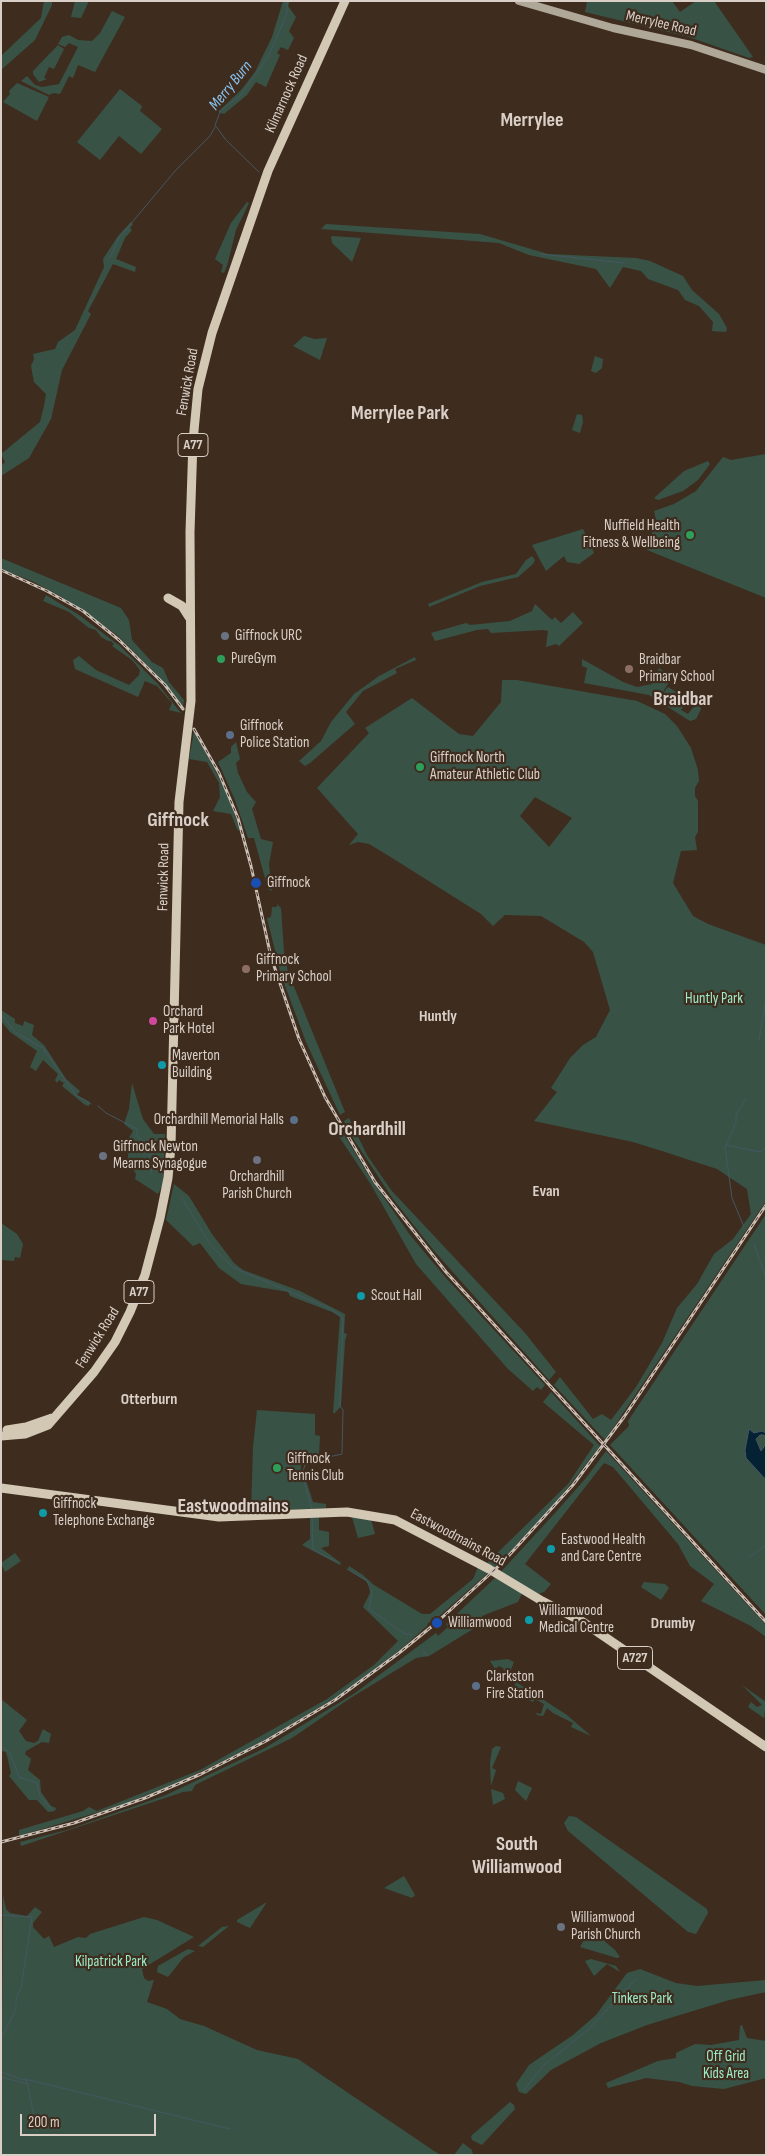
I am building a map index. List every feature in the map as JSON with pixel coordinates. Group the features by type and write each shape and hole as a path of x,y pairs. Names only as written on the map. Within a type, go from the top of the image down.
{"main road":[{"name":"Kilmarnock Road","path":"258,200 268,171 345,1"},
{"name":"Merrylee Road","path":"520,1 613,28 691,45 766,70"},
{"name":"Fenwick Road","path":"1,1436 22,1434 48,1426 94,1372 123,1326 145,1275 164,1202 171,1146 180,802 190,711 193,442 198,390 212,333 258,200"},
{"path":"168,598 182,606 190,618"},
{"name":"Fenwick Road","path":"1,1430 26,1427 56,1416"},
{"name":"Eastwoodmains Road","path":"1,1488 220,1517 347,1512 395,1520 489,1569 523,1591 592,1628 766,1747"}],"green space":[{"path":"44,1 52,1 52,5 35,40 1,70 1,56 41,18"},
{"path":"75,1 89,1 81,18 71,17"},
{"path":"283,1 290,1 288,6 296,17 289,31 294,38 288,50 281,47 277,53 280,55 266,87 256,82 247,95 224,114 218,112 242,89 255,72 272,37"},
{"path":"587,1 672,1 680,12 696,1 714,1 753,57 749,58 689,37 585,12"},
{"path":"112,11 125,17 95,72 78,65 73,78 69,76 60,94 53,93 49,95 21,81 27,76 35,85 42,87 59,84 78,47 69,43 65,47 58,44 62,37 69,35 78,40 92,41 100,33"},
{"path":"58,45 64,49 54,69 49,67 44,78 47,79 39,82 33,71"},
{"path":"17,83 49,97 37,121 3,102 10,94 9,91"},
{"path":"120,89 142,106 140,111 162,129 141,154 119,136 100,160 77,142"},
{"path":"247,202 249,203 236,230 227,266 224,273 221,272 223,265 215,259 231,223"},
{"path":"131,222 133,224 130,228 132,230 125,238 116,259 136,267 135,272 113,264 88,311 91,314 62,370 51,419 29,458 1,476 1,466 5,462 1,454 40,422 46,394 34,382 31,366 34,359 33,354 55,349 58,342 75,330 104,267 103,259 118,236"},
{"path":"326,224 480,234 548,254 636,258 650,261 683,276 692,290 719,314 727,328 726,332 712,331 713,322 699,306 685,300 678,290 648,279 641,271 623,267 610,288 596,269 529,255 499,243 321,229"},
{"path":"332,236 361,238 352,262 332,243"},
{"path":"304,336 315,339 327,338 320,360 293,346"},
{"path":"595,356 603,359 602,368 596,373 591,371"},
{"path":"577,414 582,415 583,422 580,433 572,430"},
{"path":"766,454 766,598 647,550 653,530 658,529 654,511 674,504 696,491 723,457 731,460"},
{"path":"708,461 710,464 698,480 683,491 658,500 654,498 684,471"},
{"path":"583,529 594,553 579,564 567,562 564,556 546,571 532,545"},
{"path":"532,556 535,560 533,564 518,577 480,586 429,607 428,604 482,582 516,574 526,560"},
{"path":"1,558 121,608 129,620 132,640 152,662 163,668 169,682 184,700 183,706 157,675 117,635 60,596 32,581 1,569"},
{"path":"46,595 79,615 120,646 157,683 181,713 169,710 172,703 157,686 145,681 138,697 75,669 73,660 79,656 96,670 129,685 139,675 140,670 132,660 112,646 114,644 111,641 101,637 96,630 89,628 69,612 43,601"},
{"path":"535,604 552,620 555,617 561,623 573,612 583,623 559,646 556,644 546,647 548,631 543,630 491,633 488,629 477,630 435,641 431,633 466,623 470,625 510,621 532,611"},
{"path":"415,657 416,660 395,669 397,673 363,691 346,712 355,724 310,763 305,766 299,761 321,741 331,722 354,694 379,676"},
{"path":"582,659 623,682 637,687 652,684 659,668 672,677 660,697 668,687 688,699 681,710 688,714 699,700 701,709 696,719 690,721 649,695 584,683 587,668 582,666"},
{"name":"Huntly Park","path":"502,680 517,680 637,701 665,714 677,726 691,748 698,770 699,781 695,788 695,796 698,801 698,832 695,837 697,850 681,851 673,883 693,916 708,924 766,945 766,1201 605,1440 554,1385 560,1377 593,1419 602,1414 611,1420 636,1387 662,1343 677,1308 697,1284 714,1254 733,1239 751,1214 747,1189 717,1169 665,1152 633,1142 534,1121 557,1092 551,1088 570,1058 583,1045 596,1037 610,1010 593,952 584,942 541,916 505,915 493,926 481,914 369,844 358,842 349,845 358,834 317,788 369,733 365,728 412,698 459,734 473,736 501,702","holes":["535,797 572,818 549,847 520,816"]},
{"path":"194,731 225,789 241,832 237,829 231,814 213,811 220,797 219,783 207,762 189,759"},
{"path":"236,742 240,759 236,763 238,773 247,792 256,802 252,809 261,839 273,842 269,864 272,891 268,889 254,838 248,838 235,800 218,762 231,753 231,747"},
{"path":"277,904 281,908 284,952 288,972 345,1112 340,1115 306,1042 281,975 267,918 271,917 272,907 277,907"},
{"path":"1,1010 15,1019 15,1023 23,1026 24,1021 34,1025 32,1035 44,1045 66,1079 80,1091 77,1095 90,1102 89,1106 85,1105 62,1086 64,1083 59,1080 57,1083 55,1080 58,1074 43,1060 36,1071 30,1067 37,1051 10,1032 1,1021"},
{"path":"132,1083 143,1119 154,1134 165,1134 163,1184 158,1194 135,1179 136,1174 128,1162 128,1153 123,1148 133,1131 124,1124 129,1109"},
{"path":"349,1118 367,1155 391,1190 525,1333 556,1372 549,1380 435,1252 393,1199 354,1140 344,1121"},
{"path":"339,1126 369,1176 410,1235 446,1278 545,1385 541,1390 537,1387 533,1391 508,1369 416,1264 370,1183 334,1129"},
{"path":"174,1184 189,1196 212,1234 234,1263 243,1270 300,1291 345,1314 344,1333 347,1334 341,1406 335,1413 333,1413 340,1317 332,1312 290,1296 288,1292 241,1284 219,1268 200,1243 193,1246 166,1220"},
{"path":"766,1214 766,1615 610,1445 629,1426 628,1421"},
{"path":"1,1223 17,1234 23,1244 20,1258 15,1257 14,1261 1,1260"},
{"path":"551,1392 600,1446 559,1499 494,1569 486,1564 568,1484 594,1445 543,1402"},
{"name":"Giffnock Tennis Club","path":"257,1410 315,1414 315,1435 320,1436 319,1456 301,1460 301,1477 305,1477 313,1502 326,1504 326,1508 251,1512 253,1447"},
{"path":"606,1451 766,1625 766,1637 751,1626 701,1601 714,1584 690,1566 678,1544 613,1467 604,1463 525,1564 551,1584 544,1592 533,1596 523,1591 518,1602 482,1616 483,1619 477,1623 478,1626 429,1656 416,1658 349,1699 292,1738 195,1785 192,1791 183,1792 21,1846 20,1842 67,1830 166,1795 265,1748 355,1693 436,1633 438,1636 448,1627 446,1624 496,1577 556,1512 586,1478"},
{"path":"319,1517 319,1530 329,1532 329,1546 321,1548 341,1563 340,1565 302,1545 310,1539 310,1518"},
{"path":"352,1517 371,1519 375,1534 358,1538"},
{"path":"15,1553 21,1561 5,1572 1,1563"},
{"path":"349,1566 374,1585 422,1614 430,1614 473,1579 478,1567 488,1573 436,1619 428,1623 400,1650 340,1695 251,1748 181,1781 125,1804 19,1836 19,1830 83,1811 89,1807 97,1811 200,1770 327,1699 374,1665 398,1641 363,1607 370,1593 369,1585 348,1569"},
{"path":"644,1582 665,1584 669,1588 661,1600 641,1587"},
{"path":"508,1659 514,1662 505,1684 502,1681 505,1673 503,1668 499,1666 495,1669 490,1661"},
{"path":"516,1682 567,1715 591,1736 571,1727 573,1723 547,1708 543,1716 537,1715 536,1713 541,1714 544,1704 535,1699 533,1702 512,1693"},
{"path":"742,1685 766,1702 764,1718 748,1707 751,1702 757,1707 762,1705"},
{"path":"1,1699 27,1720 19,1731 26,1741 34,1743 38,1741 43,1729 51,1734 49,1743 42,1742 26,1751 25,1754 31,1759 28,1770 40,1780 41,1792 51,1806 56,1808 55,1811 48,1812 37,1800 29,1800 9,1776 11,1773 6,1752 1,1751"},
{"path":"496,1746 501,1747 492,1768 496,1770 491,1786 490,1763 492,1749"},
{"path":"518,1781 532,1788 526,1801 515,1790"},
{"path":"491,1789 503,1793 505,1799 493,1805"},
{"path":"569,1816 576,1817 707,1909 708,1913 696,1934 688,1932 568,1831 564,1823"},
{"path":"404,1876 415,1895 412,1898 384,1888"},
{"name":"Kilpatrick Park","path":"3,1895 6,1909 10,1913 27,1916 35,1907 42,1912 33,1923 33,1927 44,1939 49,1936 54,1947 78,1937 86,1938 90,1934 144,1917 157,1920 194,1937 142,1969 144,1978 148,1981 154,1980 147,2002 167,2009 180,2019 204,2026 257,2050 298,2059 440,2155 1,2155"},
{"path":"267,1902 250,1928 237,1922 237,1920"},
{"path":"229,1926 203,1947 198,1946 222,1927"},
{"path":"590,1929 615,1950 620,1957 617,1958 580,1947"},
{"path":"188,1949 195,1951 184,1957 168,1977 157,1972 158,1966"},
{"path":"591,1959 616,1966 620,1972 607,1964 594,1976 585,1961"},
{"name":"Tinkers Park","path":"640,1969 676,1983 697,1986 766,1980 766,1992 729,2000 647,2025 601,2043 551,2070 526,2094 519,2092 516,2084 529,2065 573,2035 596,2015 627,1973"},
{"name":"Off Grid Kids Area","path":"742,2025 747,2038 766,2041 766,2078 724,2089 646,2078 608,2088 606,2083 658,2061 676,2058 676,2053 695,2044 711,2045 739,2040 740,2026"},
{"path":"510,2102 514,2105 515,2109 482,2145 472,2140 471,2136"},
{"path":"463,2143 472,2150 473,2155 454,2155"}],"water":[{"path":"749,1429 754,1433 762,1431 766,1433 766,1438 764,1435 760,1435 756,1439 761,1451 766,1444 766,1480 746,1458 745,1450"}],"waterway":[{"name":"Merry Burn","path":"259,172 226,140 215,125 221,110 240,96 268,57 287,14 287,1"},
{"path":"110,258 119,238 175,171 210,136 215,127"},
{"name":"Merry Burn","path":"541,254 624,263"},
{"path":"759,1040 766,999"},
{"path":"1,1014 15,1032 43,1048 76,1095 91,1104"},
{"path":"744,1227 732,1198 725,1147 736,1123 736,1115 746,1099"},
{"path":"98,1106 106,1113 137,1129 137,1136 145,1142 151,1163 151,1173"},
{"path":"726,1145 760,1152 766,1148"},
{"path":"182,1198 211,1246 234,1268 331,1309 343,1318 340,1406 343,1410 342,1454 306,1462 302,1474 312,1509"},
{"path":"754,1244 766,1278"},
{"path":"312,1518 313,1550 337,1562"},
{"path":"750,1557 766,1545"},
{"path":"347,1569 367,1581 372,1593 369,1609 405,1634 412,1635"},
{"path":"423,1650 427,1656"},
{"path":"1,1746 10,1753 19,1777 37,1783 40,1796 52,1810"},
{"path":"1,1915 32,1917 21,1988 16,1999 16,2009 1,2039"},
{"path":"524,2090 544,2065 589,2029 636,1979"},
{"path":"1,2072 27,2081 37,2132"},
{"path":"1,2077 27,2084"},
{"path":"25,2079 230,2129"}],"railway":[{"path":"1,570 47,591 83,611 119,640 165,685 183,709"},
{"path":"194,729 219,773 238,818 251,866 271,957 299,1039 325,1097 375,1182 446,1272 766,1622"},
{"path":"1,1842 74,1823 145,1798 201,1774 266,1741 335,1700 436,1623 502,1563 573,1485 624,1417 766,1205"}],"place":[{"name":"Nuffield Health Fitness & Wellbeing","path":"690,535"},
{"name":"Giffnock URC","path":"225,636"},
{"name":"PureGym","path":"221,659"},
{"name":"Braidbar Primary School","path":"629,669"},
{"name":"Giffnock Police Station","path":"230,735"},
{"name":"Giffnock North Amateur Athletic Club","path":"420,767"},
{"name":"Giffnock","path":"256,883"},
{"name":"Giffnock Primary School","path":"246,969"},
{"name":"Orchard Park Hotel","path":"153,1021"},
{"name":"Maverton Building","path":"162,1065"},
{"name":"Orchardhill Memorial Halls","path":"294,1120"},
{"name":"Giffnock Newton Mearns Synagogue","path":"103,1156"},
{"name":"Orchardhill Parish Church","path":"257,1160"},
{"name":"Scout Hall","path":"361,1296"},
{"name":"Giffnock Tennis Club","path":"277,1468"},
{"name":"Giffnock Telephone Exchange","path":"43,1513"},
{"name":"Eastwood Health and Care Centre","path":"551,1549"},
{"name":"Williamwood Medical Centre","path":"529,1620"},
{"name":"Williamwood","path":"437,1623"},
{"name":"Clarkston Fire Station","path":"476,1686"},
{"name":"Williamwood Parish Church","path":"561,1927"}],"district":[{"name":"Merrylee","path":"532,121"},
{"name":"Merrylee Park","path":"400,414"},
{"name":"Braidbar","path":"683,700"},
{"name":"Giffnock","path":"178,821"},
{"name":"Huntly","path":"438,1017"},
{"name":"Orchardhill","path":"367,1130"},
{"name":"Evan","path":"546,1192"},
{"name":"Otterburn","path":"149,1400"},
{"name":"Eastwoodmains","path":"233,1507"},
{"name":"Drumby","path":"673,1624"},
{"name":"South Williamwood","path":"517,1856"}]}
